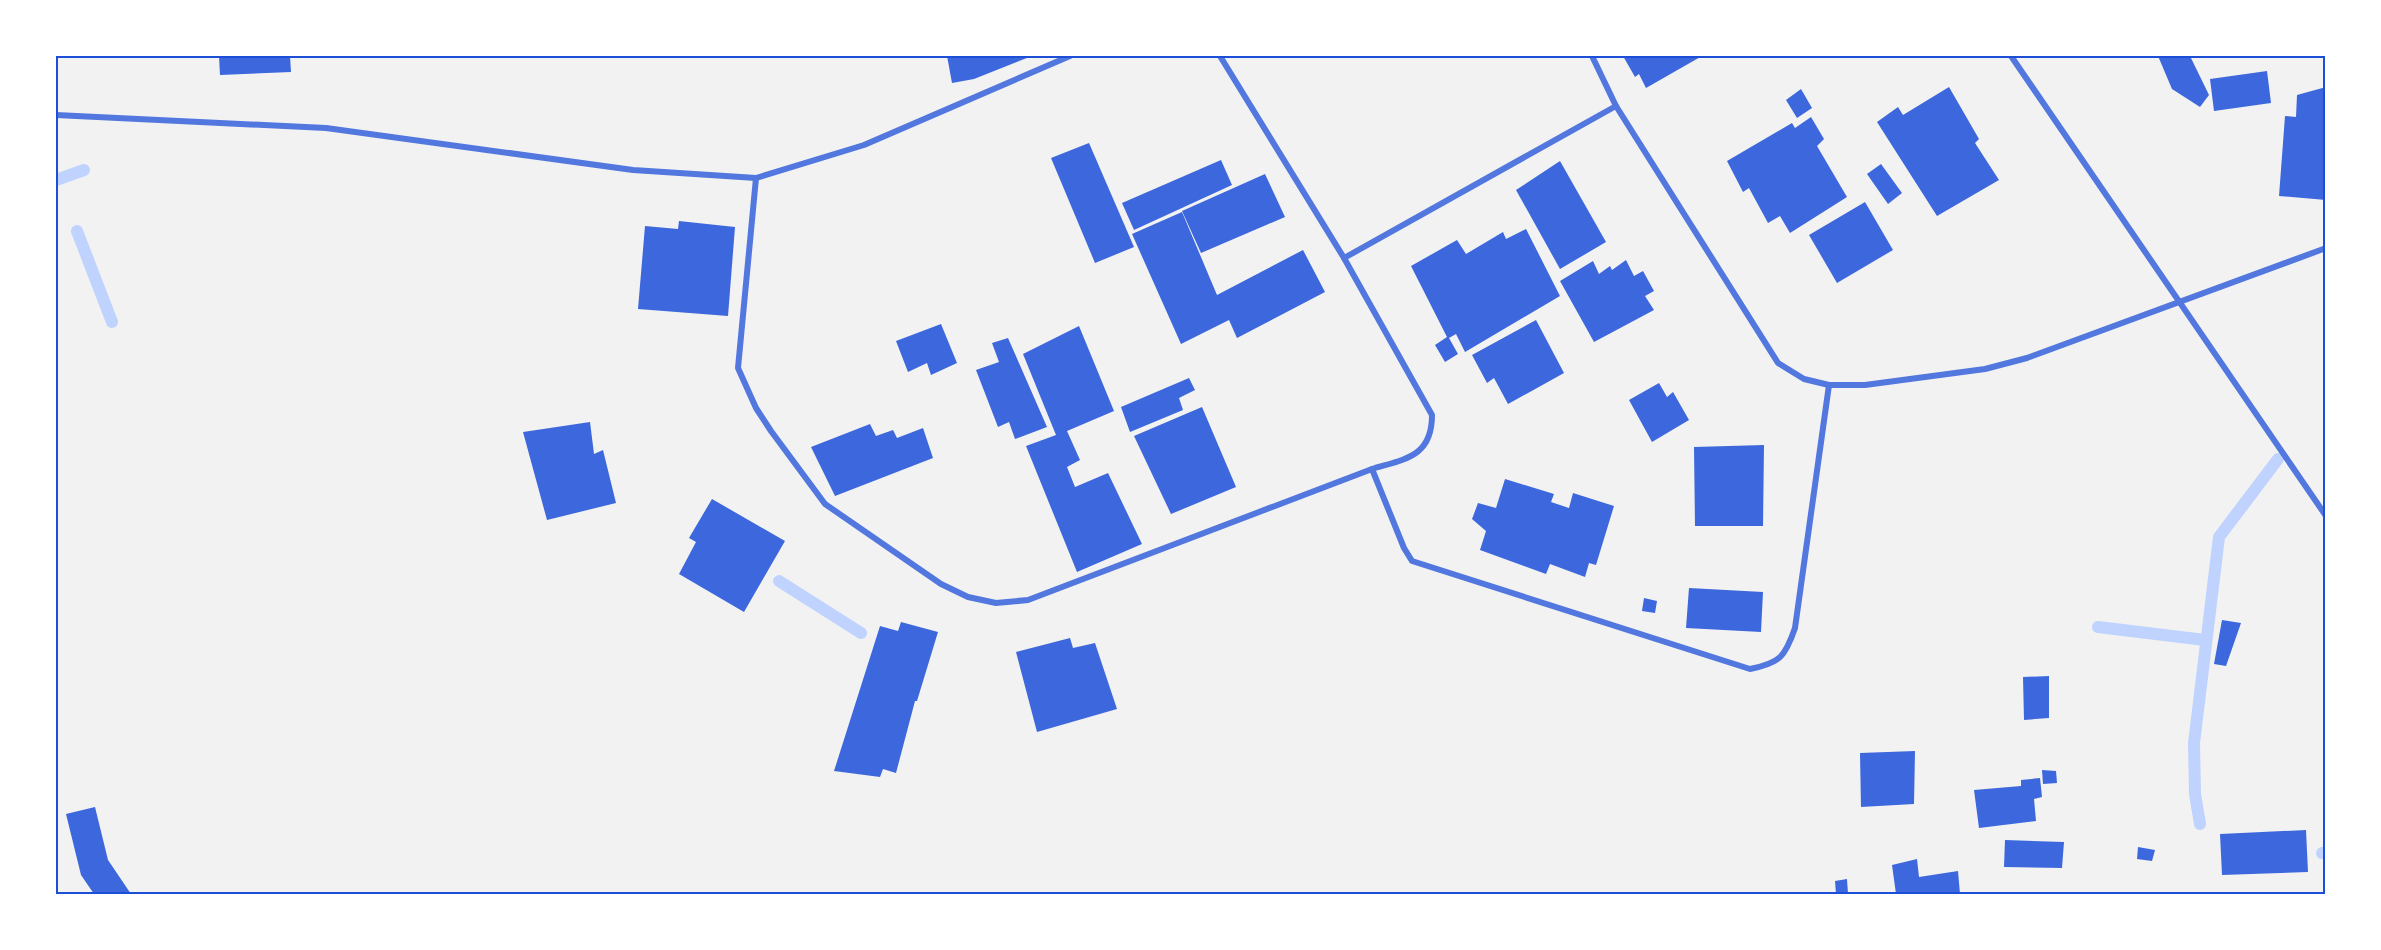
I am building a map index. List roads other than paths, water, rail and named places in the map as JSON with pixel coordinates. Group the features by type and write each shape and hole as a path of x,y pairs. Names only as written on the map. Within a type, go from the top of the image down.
{"street":[{"path":"56,115 326,128 633,170 756,178 864,144 1071,56"},
{"path":"756,178 738,368 756,408 825,504 940,584 968,597 996,603 1028,600 1372,469 1414,456 1425,445 1432,431 1432,415 1344,258 1220,56"},
{"path":"1592,56 1616,106 1778,363 1804,379 1829,385 1864,385 1985,369 2027,358 2325,248"},
{"path":"2011,56 2325,516"},
{"path":"1344,258 1616,106"},
{"path":"1372,469 1404,548 1412,561 1750,669 1769,665 1787,651 1795,628 1829,385"}],"waterway":[{"path":"56,180 84,170"},
{"path":"77,231 112,322"},
{"path":"2200,824 2195,794 2194,743 2219,537 2278,459"},
{"path":"779,581 861,633"},
{"path":"2098,627 2205,640"},
{"path":"2322,853 2326,852"}]}
